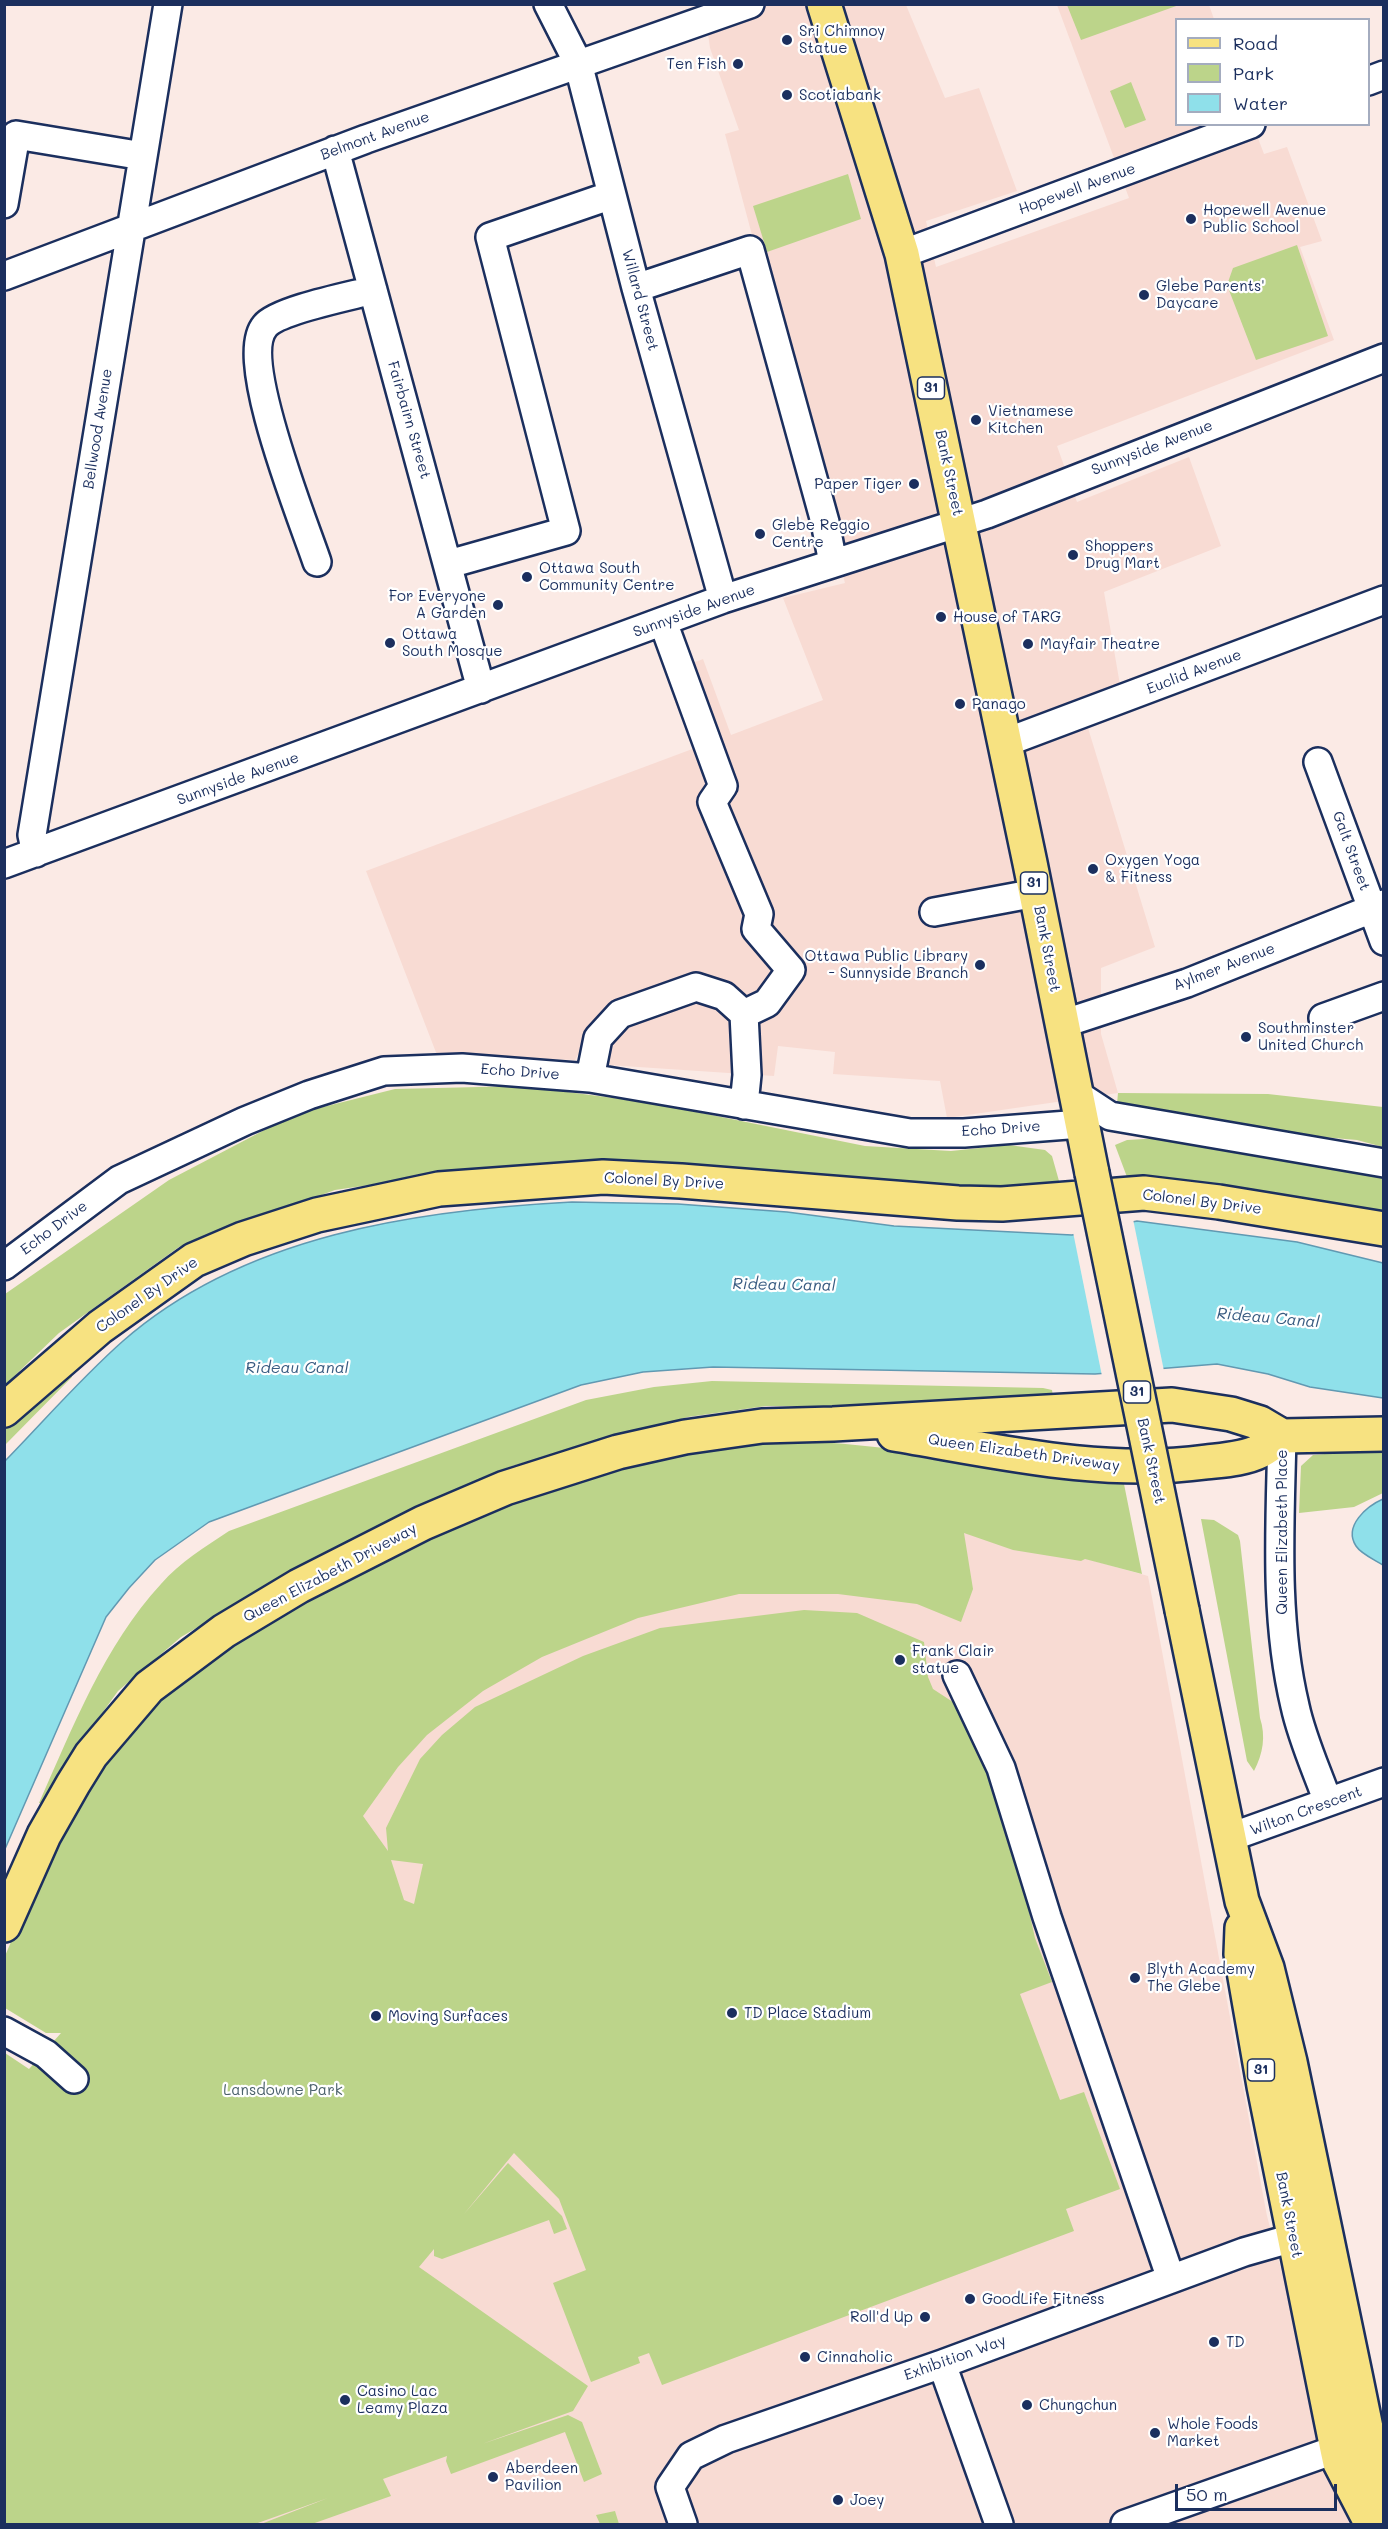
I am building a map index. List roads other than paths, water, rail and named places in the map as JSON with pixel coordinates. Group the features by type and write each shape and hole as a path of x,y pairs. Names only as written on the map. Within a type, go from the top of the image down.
{"main road":[{"name":"Bank Street","path":"824,4 902,254 960,523 1078,1109 1242,1901 1241,1954 1308,2234 1372,2457 1370,2522"},
{"name":"Colonel By Drive","path":"4,1410 100,1327 194,1260 243,1239 317,1215 440,1189 603,1177 958,1203 1002,1204 1144,1193 1219,1202 1383,1229"},
{"name":"Queen Elizabeth Driveway","path":"4,1924 44,1835 91,1755 149,1687 224,1631 348,1560 432,1519 505,1488 618,1452 685,1437 762,1426 1172,1405 1231,1414 1260,1423 1282,1436 1383,1434"},
{"name":"Queen Elizabeth Driveway","path":"833,1424 1064,1462 1122,1467 1186,1465 1229,1459 1259,1452 1282,1436"},
{"name":"Bank Street","path":"1308,2234 1337,2450 1340,2463 1370,2522"}],"street":[{"name":"Bellwood Avenue","path":"36,854 32,835 168,4"},
{"name":"Willard Street","path":"548,4 578,63 636,288 723,599"},
{"name":"Belmont Avenue","path":"4,276 335,150 750,4"},
{"name":"Hopewell Avenue","path":"902,254 1246,126"},
{"path":"4,204 16,135 143,156"},
{"name":"Fairbairn Street","path":"335,150 481,689"},
{"path":"449,564 566,531 490,237 612,195"},
{"path":"636,288 750,250 822,510 833,563"},
{"path":"317,562 266,414 256,348 259,336 266,324 313,305 373,290"},
{"name":"Sunnyside Avenue","path":"4,864 723,599 960,523 1383,358"},
{"name":"Euclid Avenue","path":"1004,743 1383,600"},
{"path":"663,622 723,786 712,802 759,914 756,929 791,970 767,1003 744,1014"},
{"name":"Galt Street","path":"1318,762 1378,906 1383,940"},
{"path":"934,912 1036,893"},
{"name":"Aylmer Avenue","path":"1062,1024 1187,983 1378,906"},
{"path":"590,1078 598,1038 620,1014 696,987 724,996 744,1014 747,1075 744,1106"},
{"path":"1323,1018 1383,996"},
{"name":"Echo Drive","path":"4,1266 118,1180 245,1121 341,1084 384,1071 462,1068 590,1078 744,1106 910,1132 964,1133 1078,1109"},
{"path":"1078,1109 1383,1163"},
{"name":"Queen Elizabeth Place","path":"1282,1436 1279,1557 1282,1633 1295,1707 1328,1802"},
{"path":"957,1675 1001,1768 1047,1917 1172,2279"},
{"name":"Wilton Crescent","path":"1228,1838 1383,1782"},
{"path":"4,2031 46,2054 74,2079"},
{"name":"Exhibition Way","path":"683,2524 670,2487 691,2456 726,2439 942,2364 1244,2252 1308,2234"},
{"path":"942,2364 999,2524"},
{"path":"1125,2524 1337,2450"}],"water":[{"name":"Rideau Canal","path":"572,1202 678,1204 787,1212 894,1226 1072,1235 1137,1221 1297,1242 1383,1263 1383,1398 1310,1387 1268,1374 1217,1364 1095,1374 713,1367 643,1372 581,1385 209,1522 155,1560 106,1617 5,1849 5,1461 77,1385 123,1341 171,1305 222,1276 277,1253 335,1235 394,1222 453,1212"},
{"path":"1383,1499 1383,1565 1358,1549 1352,1531 1364,1512"}],"place":[{"name":"Sri Chimnoy Statue","path":"787,40"},
{"name":"Ten Fish","path":"738,64"},
{"name":"Scotiabank","path":"787,95"},
{"name":"Hopewell Avenue Public School","path":"1191,219"},
{"name":"Glebe Parents' Daycare","path":"1144,295"},
{"name":"Vietnamese Kitchen","path":"976,420"},
{"name":"Paper Tiger","path":"914,484"},
{"name":"Glebe Reggio Centre","path":"760,534"},
{"name":"Shoppers Drug Mart","path":"1073,555"},
{"name":"Ottawa South Community Centre","path":"527,577"},
{"name":"For Everyone A Garden","path":"498,605"},
{"name":"House of TARG","path":"941,617"},
{"name":"Ottawa South Mosque","path":"390,643"},
{"name":"Mayfair Theatre","path":"1028,644"},
{"name":"Panago","path":"960,704"},
{"name":"Oxygen Yoga & Fitness","path":"1093,869"},
{"name":"Ottawa Public Library - Sunnyside Branch","path":"980,965"},
{"name":"Southminster United Church","path":"1246,1037"},
{"name":"Frank Clair statue","path":"900,1660"},
{"name":"Blyth Academy The Glebe","path":"1135,1978"},
{"name":"TD Place Stadium","path":"732,2013"},
{"name":"Moving Surfaces","path":"376,2016"},
{"name":"GoodLife Fitness","path":"970,2299"},
{"name":"Roll'd Up","path":"925,2317"},
{"name":"TD","path":"1214,2342"},
{"name":"Cinnaholic","path":"805,2357"},
{"name":"Casino Lac Leamy Plaza","path":"345,2400"},
{"name":"Chungchun","path":"1027,2405"},
{"name":"Whole Foods Market","path":"1155,2433"},
{"name":"Aberdeen Pavilion","path":"493,2477"},
{"name":"Joey","path":"838,2500"}],"park label":[{"name":"Lansdowne Park","path":"283,2090"}]}
